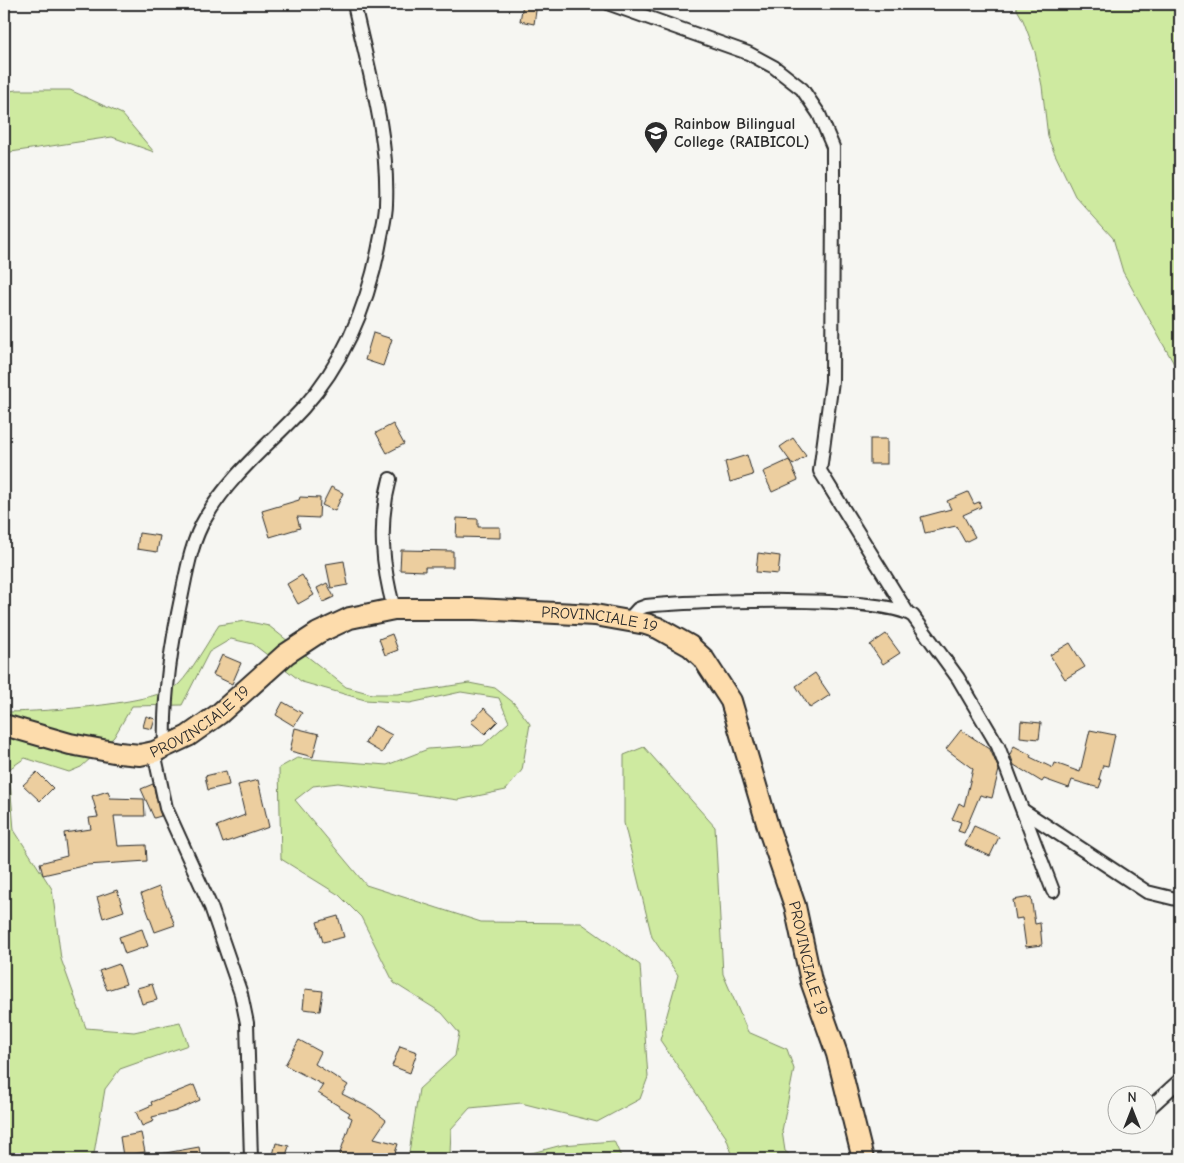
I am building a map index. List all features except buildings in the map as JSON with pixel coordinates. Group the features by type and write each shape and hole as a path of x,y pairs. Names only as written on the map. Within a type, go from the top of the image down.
{"main road":[{"name":"PROVINCIALE 19","path":"4,725 70,744 119,754 140,755 159,750 188,736 219,714 280,659 318,633 350,618 394,609 558,611 628,620 658,628 690,646 713,670 731,700 769,830 795,906 810,981 837,1054 863,1159"}],"street":[{"path":"251,1159 247,1023 241,994 211,907 166,808 159,750 172,643 189,559 205,518 225,490 304,406 335,366 361,314 378,255 386,205 384,140 354,4"},
{"path":"610,4 748,53 774,67 802,89 819,114 832,147 833,199 832,381 820,471 907,612"},
{"path":"390,478 381,532 385,573 394,609"},
{"path":"628,620 638,609 646,606 730,602 806,602 892,607 907,612 913,616 958,678 998,746 1009,778 1024,811 1040,861 1053,891"},
{"path":"1024,811 1147,892 1180,900"},
{"path":"1156,1102 1180,1080"}],"green space":[{"path":"1014,4 1180,4 1180,382 1173,362 1123,272 1113,238 1075,196 1054,152 1048,137 1042,86 1035,52 1023,20"},
{"path":"16,90 70,90 122,114 154,152 112,137 4,153 4,92"},
{"path":"245,621 269,626 346,687 372,694 397,694 469,683 495,688 514,703 530,724 522,770 506,790 458,800 338,783 313,786 295,800 366,885 481,922 581,923 640,965 648,1077 640,1099 597,1122 521,1103 470,1108 451,1129 450,1154 456,1159 408,1159 419,1089 455,1056 459,1033 442,1013 394,983 361,917 339,895 281,859 279,768 297,758 387,765 428,749 483,745 509,722 499,698 461,692 410,703 365,700 302,682 253,644 231,639 209,652 182,705 132,706 114,737 81,767 69,772 25,758 9,769 14,830 52,889 61,959 86,1028 134,1032 180,1022 188,1045 120,1069 105,1089 93,1159 4,1159 4,712 42,711 95,706 147,697 166,691 184,679 219,625"},
{"path":"644,747 715,827 723,974 748,1032 787,1049 794,1069 782,1131 785,1151 795,1159 734,1159 726,1137 660,1040 678,975 652,937 624,823 624,755"},
{"path":"614,1141 622,1159 509,1159 562,1145"}],"place":[{"name":"Rainbow Bilingual College (RAIBICOL)","path":"656,154"}]}
